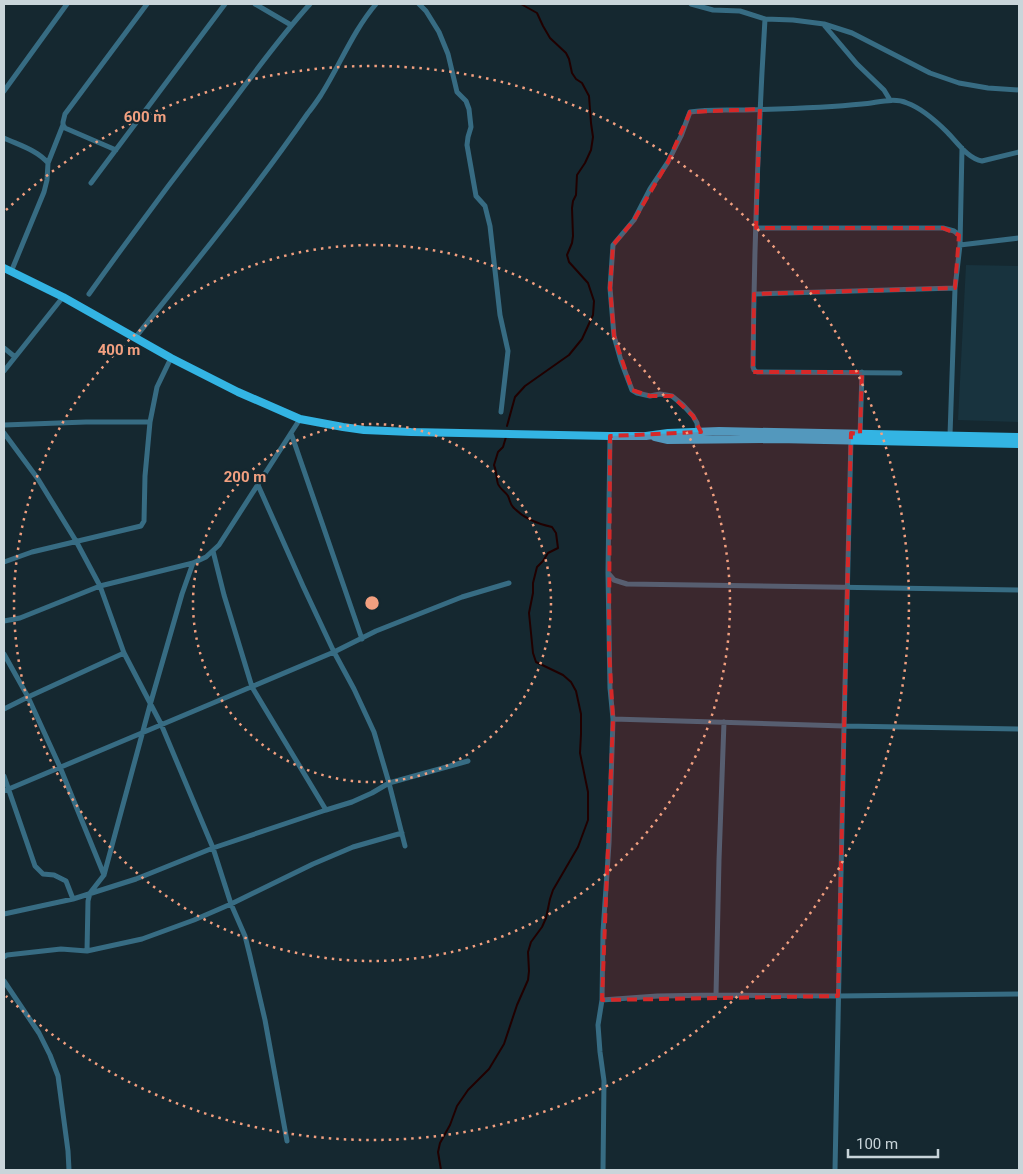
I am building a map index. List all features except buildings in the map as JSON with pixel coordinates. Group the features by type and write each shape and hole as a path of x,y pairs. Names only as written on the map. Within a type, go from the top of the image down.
{"main road":[{"path":"8,270 238,392 300,419 343,427 411,432 610,436 646,436 698,432 776,432 1019,444"},
{"path":"646,436 668,440 950,435 1019,437"}],"street":[{"path":"4,91 67,4"},
{"path":"8,270 44,192 48,163 66,114 147,4"},
{"path":"91,183 226,4"},
{"path":"256,4 291,24"},
{"path":"90,294 128,240 291,24 310,4"},
{"path":"135,338 219,234 304,120 322,94 355,33 376,4"},
{"path":"419,4 426,11 439,32 448,54 457,92 466,101 469,109 471,127 467,145 476,196 485,206 490,226 500,315 508,351 501,412"},
{"path":"691,4 713,10 740,11 765,19 824,24 852,34 930,72 959,83 988,88 1019,90"},
{"path":"765,19 756,228 754,370 757,372 900,373"},
{"path":"824,24 856,64 884,90 890,100"},
{"path":"698,432 697,423 693,416 683,404 672,396 660,394 650,396 632,390 614,336 610,288 613,245 634,220 650,189 668,162 690,112 829,107 898,100 921,110 976,160 982,161 1019,152"},
{"path":"63,125 65,128 116,150"},
{"path":"4,138 29,149 44,158 48,163"},
{"path":"950,435 955,288 960,245 962,148"},
{"path":"756,228 943,228 960,235"},
{"path":"960,245 1019,238"},
{"path":"754,294 955,288"},
{"path":"4,371 63,298"},
{"path":"4,348 15,357"},
{"path":"4,562 32,552 143,524 150,422 157,387 171,358"},
{"path":"835,1170 847,588 855,437 862,372"},
{"path":"4,621 20,618 100,586 193,563 206,558 219,545 300,419"},
{"path":"4,425 150,422"},
{"path":"291,432 362,638"},
{"path":"4,433 38,479 76,541 100,586 124,653 161,724 213,848 231,904 245,936 265,1020 287,1141"},
{"path":"603,1170 604,1081 598,1025 602,1000 603,932 609,843 613,719 610,688 608,573 610,436"},
{"path":"258,485 303,586 374,732 405,846"},
{"path":"213,551 224,595 252,687 326,810"},
{"path":"87,952 88,901 90,893 104,875 150,705 182,594 193,563"},
{"path":"608,573 614,580 627,584 1019,590"},
{"path":"6,790 334,652 376,632 462,597 509,583"},
{"path":"4,709 124,653"},
{"path":"4,654 28,697 60,766 104,875"},
{"path":"613,719 1019,729"},
{"path":"716,995 718,860 724,722"},
{"path":"4,914 73,899 136,879 213,848 352,802 372,794 389,783 468,760"},
{"path":"4,776 6,790 35,866 43,874 54,875 66,881 73,899"},
{"path":"4,957 61,949 87,952 142,939 231,904 313,864 345,851 402,833"},
{"path":"4,981 39,1033 58,1076 69,1170"},
{"path":"602,1000 657,996 716,995 1019,994"}],"highlighted area":[{"path":"760,109 756,228 943,228 959,235 955,288 754,294 753,372 862,372 860,434 851,433 838,996 602,1000 613,719 609,649 610,436 701,432 693,416 672,396 650,396 632,390 614,336 610,288 613,245 634,220 668,162 690,112"}],"shaded area":[{"path":"966,265 1019,266 1019,422 958,420"}],"waterway":[{"path":"507,426 515,397 525,386 569,355 582,339 593,315 594,301 588,283 569,262 567,255 573,236 572,208 576,195 577,175 591,150 593,137 589,96 582,83 572,73 566,53 550,38 537,13 521,4"},
{"path":"441,1170 438,1152 440,1143 450,1125 457,1106 468,1090 489,1069 504,1044 517,1005 528,980 528,952 531,942 542,927 553,890 578,847 588,820 588,792 580,753 581,714 576,691 571,682 563,675 536,662 533,653 529,613 533,583 537,567 548,553 558,548 556,533 552,527 531,520 517,511 499,486 494,465 506,437"}]}
